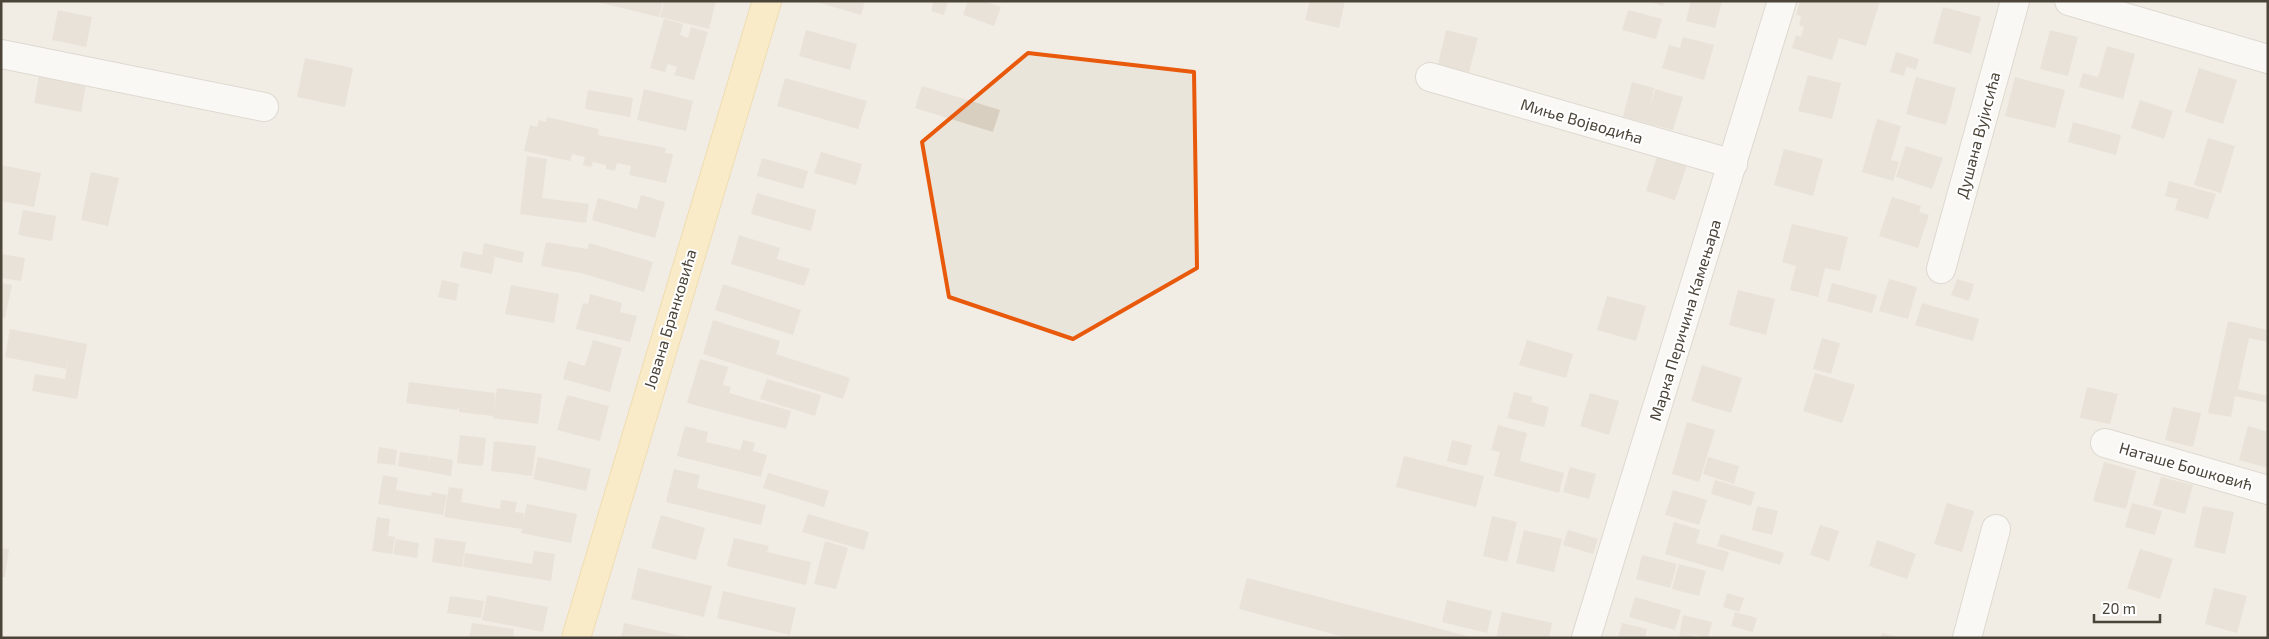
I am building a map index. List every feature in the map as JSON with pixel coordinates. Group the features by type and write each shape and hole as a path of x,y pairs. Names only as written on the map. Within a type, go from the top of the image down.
{"main road":[{"name":"Јована Бранковића","path":"576,638 766,1"}],"street":[{"name":"Марка Перичина Камењара","path":"1586,638 1734,164 1782,1"},
{"name":"Душана Вујисића","path":"1941,269 2015,1"},
{"path":"2074,2 2268,59"},
{"path":"1,54 264,107"},
{"name":"Миње Војводића","path":"1430,77 1734,164"},
{"name":"Наташе Бошковић","path":"2105,443 2268,490"},
{"path":"1967,638 1996,529"}],"highlighted area":[{"path":"1028,53 1194,72 1197,268 1073,339 949,297 922,142"}],"shaded area":[{"path":"1,1 2268,1 2268,638 1,638"}],"building":[{"path":"593,1 663,1 659,17"},
{"path":"664,1 716,1 709,29 660,17"},
{"path":"821,1 865,1 861,15 820,3"},
{"path":"934,1 948,1 944,15 931,11"},
{"path":"968,1 984,1 1001,7 994,26 963,15"},
{"path":"1310,1 1345,1 1339,28 1305,20"},
{"path":"1648,1 1664,1 1663,6"},
{"path":"1691,1 1722,1 1715,28 1686,21"},
{"path":"1800,1 1880,1 1866,46 1839,38 1832,60 1792,48 1796,35 1801,37 1804,27 1799,25 1801,16 1796,15"},
{"path":"1943,7 1981,17 1971,54 1933,43"},
{"path":"58,10 92,17 86,47 52,40"},
{"path":"1628,10 1662,19 1656,39 1622,30"},
{"path":"664,19 683,24 680,35 688,38 691,27 708,32 694,80 674,75 677,67 668,64 665,72 650,68"},
{"path":"806,30 857,44 850,70 799,56"},
{"path":"1446,30 1478,38 1467,80 1436,73"},
{"path":"2050,30 2078,37 2068,76 2040,69"},
{"path":"1683,37 1714,45 1704,80 1662,68 1669,45 1680,48"},
{"path":"2107,46 2135,54 2123,99 2079,87 2083,73 2098,77"},
{"path":"1896,52 1919,59 1916,70 1906,67 1904,76 1890,72"},
{"path":"305,58 353,68 345,107 297,97"},
{"path":"2199,68 2237,80 2223,124 2185,112"},
{"path":"1808,75 1841,83 1832,119 1798,111"},
{"path":"39,76 86,85 81,112 34,103"},
{"path":"1916,77 1956,88 1946,125 1906,114"},
{"path":"2015,77 2065,90 2055,128 2005,116"},
{"path":"785,78 867,101 858,129 777,106"},
{"path":"1632,82 1654,88 1649,110 1655,89 1683,97 1673,130 1623,117"},
{"path":"922,86 1000,110 993,132 915,108"},
{"path":"644,89 693,101 686,131 637,120"},
{"path":"588,90 633,98 630,117 585,109"},
{"path":"2140,100 2173,111 2164,139 2131,128"},
{"path":"547,117 599,129 598,135 666,148 665,153 673,154 666,183 629,175 631,166 617,163 615,171 606,169 606,165 593,162 591,167 583,165 585,157 572,154 570,161 524,151 530,125 537,127 539,120 546,122"},
{"path":"1877,119 1901,126 1891,160 1899,162 1893,181 1862,172"},
{"path":"2073,122 2121,135 2116,155 2068,142"},
{"path":"2208,138 2235,146 2221,193 2194,185"},
{"path":"1906,146 1943,158 1932,189 1896,177"},
{"path":"1784,149 1823,159 1813,196 1774,185"},
{"path":"821,152 862,164 856,185 814,173"},
{"path":"527,156 547,159 542,198 589,204 586,223 520,214"},
{"path":"1657,156 1687,165 1675,200 1646,191"},
{"path":"762,158 808,171 803,189 757,176"},
{"path":"1,165 41,173 34,207 1,201"},
{"path":"91,172 119,178 108,226 81,220"},
{"path":"2169,181 2216,194 2208,219 2175,210 2178,199 2165,196"},
{"path":"757,193 816,210 811,231 751,214"},
{"path":"641,195 665,202 655,238 592,220 598,198 637,209"},
{"path":"1892,197 1921,206 1919,212 1929,215 1918,248 1879,236"},
{"path":"23,210 56,216 52,241 18,235"},
{"path":"1792,224 1848,237 1840,271 1825,268 1818,297 1790,290 1796,266 1782,262"},
{"path":"739,235 780,248 777,259 810,269 804,286 731,264"},
{"path":"546,242 588,249 589,243 653,262 644,292 581,273 541,266"},
{"path":"484,243 524,252 522,263 490,256 495,258 492,274 460,267 463,251 482,255"},
{"path":"1,254 25,258 21,281 1,278"},
{"path":"1889,279 1917,287 1908,319 1879,311"},
{"path":"1957,279 1974,284 1969,301 1951,295"},
{"path":"442,280 459,284 456,301 438,297"},
{"path":"1,283 12,285 5,318 1,317"},
{"path":"1832,283 1877,295 1872,313 1827,301"},
{"path":"723,284 801,310 793,335 715,310"},
{"path":"511,285 559,294 554,323 505,314"},
{"path":"1738,290 1775,299 1766,335 1729,325"},
{"path":"590,294 622,303 620,312 637,316 630,342 576,329 583,303 588,304"},
{"path":"1607,296 1646,306 1636,341 1597,330"},
{"path":"1922,303 1979,319 1973,341 1915,325"},
{"path":"713,320 780,341 776,354 850,378 843,399 703,354"},
{"path":"2228,321 2268,330 2268,342 2249,338 2238,389 2268,396 2268,403 2235,396 2231,417 2208,413"},
{"path":"10,329 87,344 77,399 32,391 35,374 65,379 69,351 66,369 5,357"},
{"path":"1822,338 1840,343 1831,374 1813,369"},
{"path":"593,340 622,348 610,392 563,379 568,361 585,366"},
{"path":"1527,340 1573,354 1566,378 1519,365"},
{"path":"700,359 728,367 723,385 731,387 729,393 791,411 786,429 687,403"},
{"path":"1702,365 1742,378 1731,413 1691,401"},
{"path":"1815,373 1855,385 1842,423 1803,411"},
{"path":"767,379 821,395 815,416 760,399"},
{"path":"409,382 495,393 494,409 497,388 542,394 538,424 459,412 459,405 458,410 406,403"},
{"path":"2087,387 2118,394 2110,424 2080,418"},
{"path":"1514,392 1533,397 1531,402 1549,407 1544,427 1507,418"},
{"path":"1590,393 1619,401 1609,435 1580,426"},
{"path":"567,395 609,406 600,441 557,430"},
{"path":"2173,407 2201,413 2193,447 2165,440"},
{"path":"1687,422 1715,430 1699,482 1672,474"},
{"path":"1498,425 1527,433 1520,461 1564,473 1559,493 1494,476 1500,452 1491,450"},
{"path":"685,426 708,432 706,442 740,450 743,440 755,443 753,451 767,455 761,477 677,456"},
{"path":"2248,426 2268,432 2268,468 2239,460"},
{"path":"460,435 486,438 483,466 457,463"},
{"path":"1452,440 1472,445 1467,466 1447,461"},
{"path":"494,441 536,446 532,476 491,471"},
{"path":"379,447 397,450 395,465 377,463"},
{"path":"400,452 429,456 428,465 430,456 453,460 451,476 398,466"},
{"path":"1404,456 1484,476 1476,507 1396,487"},
{"path":"538,457 591,469 586,491 533,479"},
{"path":"1708,457 1739,466 1734,484 1703,474"},
{"path":"2104,462 2136,471 2126,509 2093,501"},
{"path":"1570,467 1596,474 1589,499 1563,492"},
{"path":"674,469 700,475 697,488 766,505 761,525 666,502"},
{"path":"768,473 829,491 824,507 763,488"},
{"path":"383,475 398,478 396,490 431,496 432,492 447,495 443,515 378,504"},
{"path":"2161,477 2193,485 2185,514 2153,505"},
{"path":"1715,480 1755,492 1751,506 1711,494"},
{"path":"449,487 463,489 461,502 500,509 501,500 517,502 515,512 524,513 522,526 527,504 577,514 571,543 521,533 522,529 444,517"},
{"path":"1673,490 1707,500 1699,525 1665,515"},
{"path":"1947,503 1974,511 1962,552 1934,544"},
{"path":"2132,503 2162,511 2155,535 2125,527"},
{"path":"1757,506 1778,511 1772,535 1752,530"},
{"path":"2203,506 2234,512 2225,554 2194,547"},
{"path":"808,514 869,532 864,550 802,532"},
{"path":"661,515 705,528 696,560 651,548"},
{"path":"1492,516 1517,522 1507,562 1483,556"},
{"path":"377,517 390,519 388,536 395,537 392,554 372,551"},
{"path":"1674,522 1700,530 1696,543 1729,552 1723,571 1665,554"},
{"path":"1820,525 1839,531 1829,561 1810,555"},
{"path":"1524,530 1562,539 1554,572 1516,563"},
{"path":"1568,530 1598,539 1593,554 1563,545"},
{"path":"1721,534 1784,553 1780,565 1717,546"},
{"path":"435,538 466,542 462,567 432,562"},
{"path":"734,538 769,546 767,552 811,562 806,585 727,566"},
{"path":"396,539 419,543 417,558 393,554"},
{"path":"1877,540 1916,554 1907,579 1869,566"},
{"path":"825,541 848,548 836,589 814,584"},
{"path":"1,548 9,549 5,577 1,577"},
{"path":"2140,549 2173,559 2160,599 2127,588"},
{"path":"534,551 555,554 551,581 463,567 465,553 532,564"},
{"path":"1642,555 1677,564 1670,588 1636,579"},
{"path":"1679,564 1706,571 1699,596 1672,589"},
{"path":"638,568 712,586 704,617 631,599"},
{"path":"1247,578 1471,638 1348,638 1239,609"},
{"path":"2214,588 2247,596 2237,633 2205,624"},
{"path":"723,591 796,608 790,635 717,618"},
{"path":"1727,593 1744,598 1739,612 1723,607"},
{"path":"487,595 548,607 543,632 482,620"},
{"path":"450,596 484,601 481,618 447,613"},
{"path":"1635,597 1681,610 1675,630 1629,617"},
{"path":"1447,600 1492,611 1487,633 1442,622"},
{"path":"1502,612 1552,623 1549,638 1496,638"},
{"path":"1735,612 1757,618 1753,632 1731,626"},
{"path":"1683,615 1712,622 1708,638 1683,632 1700,638 1679,638"},
{"path":"472,623 514,629 513,638 469,638"},
{"path":"624,623 682,636 682,638 621,638"},
{"path":"1622,623 1647,629 1645,638 1618,638"},
{"path":"1882,633 1898,637 1898,638 1880,638"}]}
